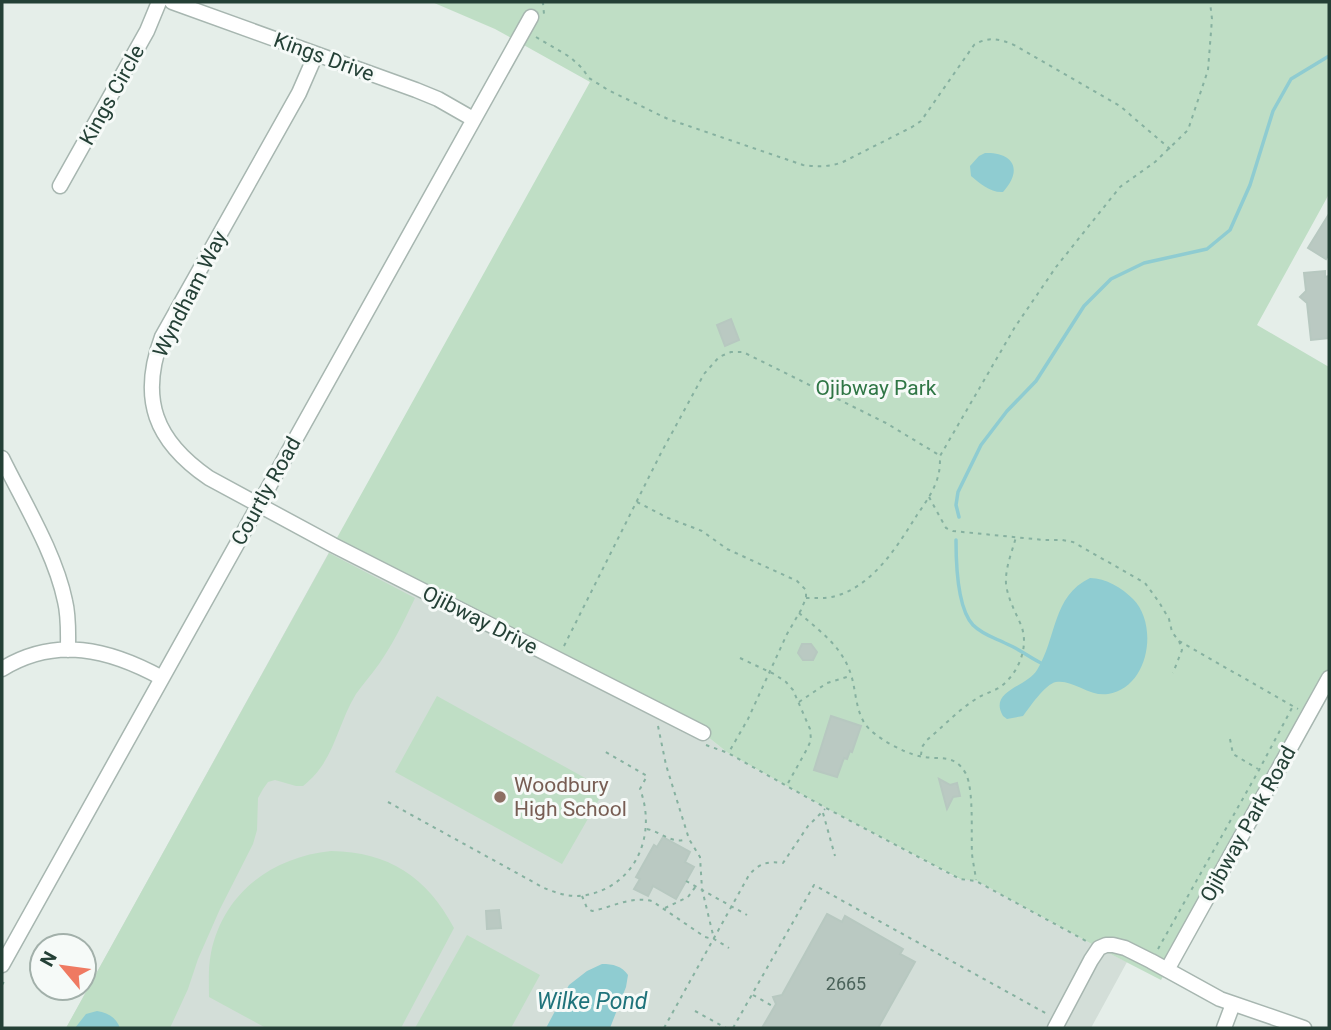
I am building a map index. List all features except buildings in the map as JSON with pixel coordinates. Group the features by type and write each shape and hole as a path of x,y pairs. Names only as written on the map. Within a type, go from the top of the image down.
{"street":[{"name":"Kings Circle","path":"60,186 147,31 159,2"},
{"name":"Kings Drive","path":"172,2 416,90 473,119"},
{"name":"Courtly Road","path":"2,965 531,17"},
{"name":"Wyndham Way","path":"258,504 194,468 166,439 153,399 154,359 162,337 299,93 316,54"},
{"path":"2,458 61,582 66,604 68,650"},
{"name":"Ojibway Drive","path":"258,504 660,712 705,739"},
{"path":"2,669 30,656 68,650 92,651 115,656 162,678"},
{"name":"Ojibway Park Road","path":"1167,970 1329,678"},
{"path":"1057,1024 1099,948 1106,945 1119,946 1233,1004 1304,1028"},
{"path":"1224,1028 1233,1004"}],"path":[{"path":"806,598 824,599 841,595 873,574 902,539 929,497 939,472 940,456 1015,327 1056,267 1119,187 1155,162 1188,131 1208,70 1212,19 1210,2"},
{"path":"523,30 570,57 599,86 668,119 813,167 843,162 912,127 928,113 974,45 992,38 1014,45 1119,106 1170,149"},
{"path":"561,651 661,453 704,374 719,357 731,352 743,352 886,423 940,456"},
{"path":"929,497 946,528 953,531 1073,542 1136,576 1145,583 1159,602 1169,619 1172,632 1179,641 1182,649 1174,673"},
{"path":"636,502 702,531 727,549 797,581 806,590 806,598 799,613 748,719 728,753"},
{"path":"920,757 926,740 966,707 1004,684 1022,658 1024,633 1008,597 1006,584 1006,572 1016,537"},
{"path":"799,613 834,643 844,657 866,726 893,744 920,757 950,758 960,765 967,776 970,790 972,856 976,881"},
{"path":"1179,641 1308,715"},
{"path":"740,658 786,682 793,690 810,729 811,740 807,750 787,786"},
{"path":"798,702 827,683 851,676"},
{"path":"1151,961 1293,706"},
{"path":"660,712 657,721 666,765 689,839 700,857 702,889 714,939"},
{"path":"705,739 826,808 960,879 976,881 1021,904 1099,948"},
{"path":"1230,739 1233,754 1259,770"},
{"path":"388,802 532,883 563,894 582,896 602,890 626,874 638,857 646,829 646,809 640,789 647,776 604,751"},
{"path":"664,1028 749,875 767,862 783,863 808,826 826,808"},
{"path":"822,811 835,856"},
{"path":"646,829 677,842 689,839"},
{"path":"686,881 747,915"},
{"path":"733,1028 814,885 1057,1024"},
{"path":"664,908 688,897 696,886"},
{"path":"582,896 587,908 592,911 627,900 652,901 705,937 729,948"},
{"path":"752,995 775,1007"},
{"path":"695,1011 726,1028"}],"shaded area":[{"name":"Woodbury High School","path":"333,545 703,733 728,753 826,808 959,879 977,881 1127,962 1091,1028 66,1028 80,1002 98,1002 98,970"}],"green space":[{"name":"Ojibway Park","path":"432,2 1329,2 1329,194 1257,325 1329,367 1329,678 1161,980 977,881 960,879 826,808 728,753 703,733 333,545 590,82 495,29"},
{"path":"329,553 415,598 394,640 349,706 322,766 303,786 275,780 268,782 263,789 258,798 257,830 253,844 220,909 170,1028 66,1028 80,1002 98,1002 98,970"},
{"path":"437,696 605,789 562,864 395,772"},
{"path":"331,851 371,856 404,871 419,881 432,895 454,928 401,1028 266,1028 209,997 210,959 217,932 239,896 270,870 289,861"},
{"path":"467,935 540,975 511,1028 415,1028"}],"water":[{"path":"985,153 1003,156 1012,164 1013,176 1003,192 990,189 971,176 970,166"},
{"path":"1090,578 1119,588 1133,599 1141,610 1147,639 1141,668 1133,680 1122,689 1108,694 1056,682 1043,691 1023,716 1007,719 1000,708 1001,701 1037,670 1068,595"},
{"name":"Wilke Pond","path":"602,964 617,966 628,975 610,1028 546,1028 569,985 587,971"},
{"path":"97,1011 111,1016 120,1028 75,1028 86,1014"}],"waterway":[{"path":"959,517 956,505 958,492 981,445 1007,411 1036,381 1084,306 1111,279 1144,263 1207,249 1230,230 1250,185 1273,111 1291,79 1329,56"},
{"path":"956,540 961,597 973,625 1041,663"}],"place":[{"name":"Woodbury High School","path":"500,797"}]}
